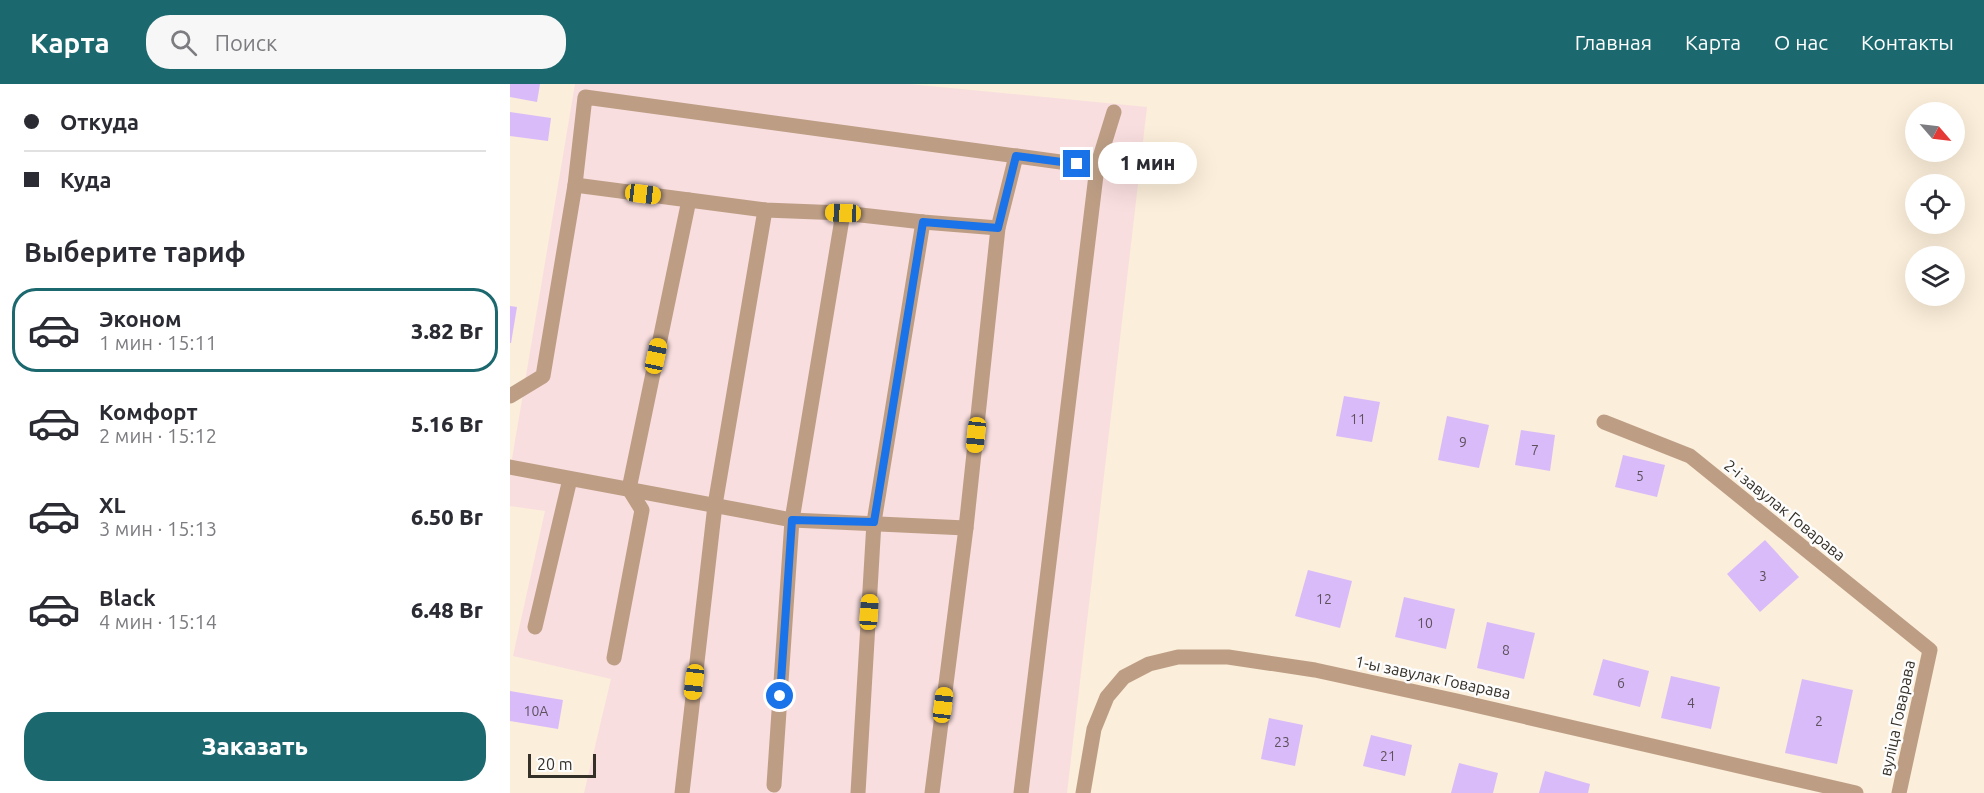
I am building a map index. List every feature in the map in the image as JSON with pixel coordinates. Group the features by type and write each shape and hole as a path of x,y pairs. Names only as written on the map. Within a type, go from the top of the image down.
{"street":[{"path":"510,396 543,376 575,185 585,97 1097,167"},
{"path":"1021,793 1097,167 1114,112"},
{"path":"932,793 966,528 998,228 1016,156"},
{"path":"575,185 765,210 843,213 998,228"},
{"path":"614,658 642,510 629,489 689,200"},
{"path":"682,793 715,505 765,210"},
{"path":"774,785 792,520 843,213"},
{"path":"858,793 874,522 923,222"},
{"name":"2-і завулак Говарава","path":"1604,422 1690,456 1930,650"},
{"path":"510,468 792,520 966,528"},
{"path":"535,627 570,478"},
{"name":"вуліца Говарава","path":"1899,793 1930,650"},
{"name":"1-ы завулак Говарава","path":"1083,793 1094,729 1107,697 1124,677 1149,664 1178,657 1228,657 1316,670 1446,698 1856,793"}],"shaded area":[{"path":"575,84 909,84 1147,107 1067,793 584,793 611,679 513,656 545,511 510,506 510,471"}],"building":[{"path":"510,84 540,84 537,102 510,97"},
{"path":"510,112 551,118 548,141 510,136"},
{"path":"510,306 517,307 511,343 510,343"},
{"path":"1344,396 1380,402 1372,442 1336,436"},
{"path":"1447,416 1489,425 1479,468 1438,460"},
{"path":"1521,430 1555,435 1550,471 1515,465"},
{"path":"1623,455 1665,465 1657,497 1615,487"},
{"path":"1765,540 1799,577 1760,612 1727,574"},
{"path":"1308,570 1352,581 1340,628 1295,616"},
{"path":"1404,597 1455,609 1446,649 1395,637"},
{"path":"1487,622 1535,633 1524,679 1477,668"},
{"path":"1603,659 1649,671 1640,707 1593,695"},
{"path":"1671,676 1720,687 1711,729 1661,718"},
{"path":"1802,679 1853,690 1837,764 1785,753"},
{"path":"510,691 563,700 558,729 510,721"},
{"path":"1269,718 1303,725 1295,766 1261,759"},
{"path":"1371,735 1412,745 1405,776 1363,766"},
{"path":"1459,763 1498,773 1493,793 1451,793"},
{"path":"1545,771 1590,784 1588,793 1539,793"}],"route":[{"path":"780,696 792,520 874,522 923,222 998,228 1016,156 1077,164"}]}
